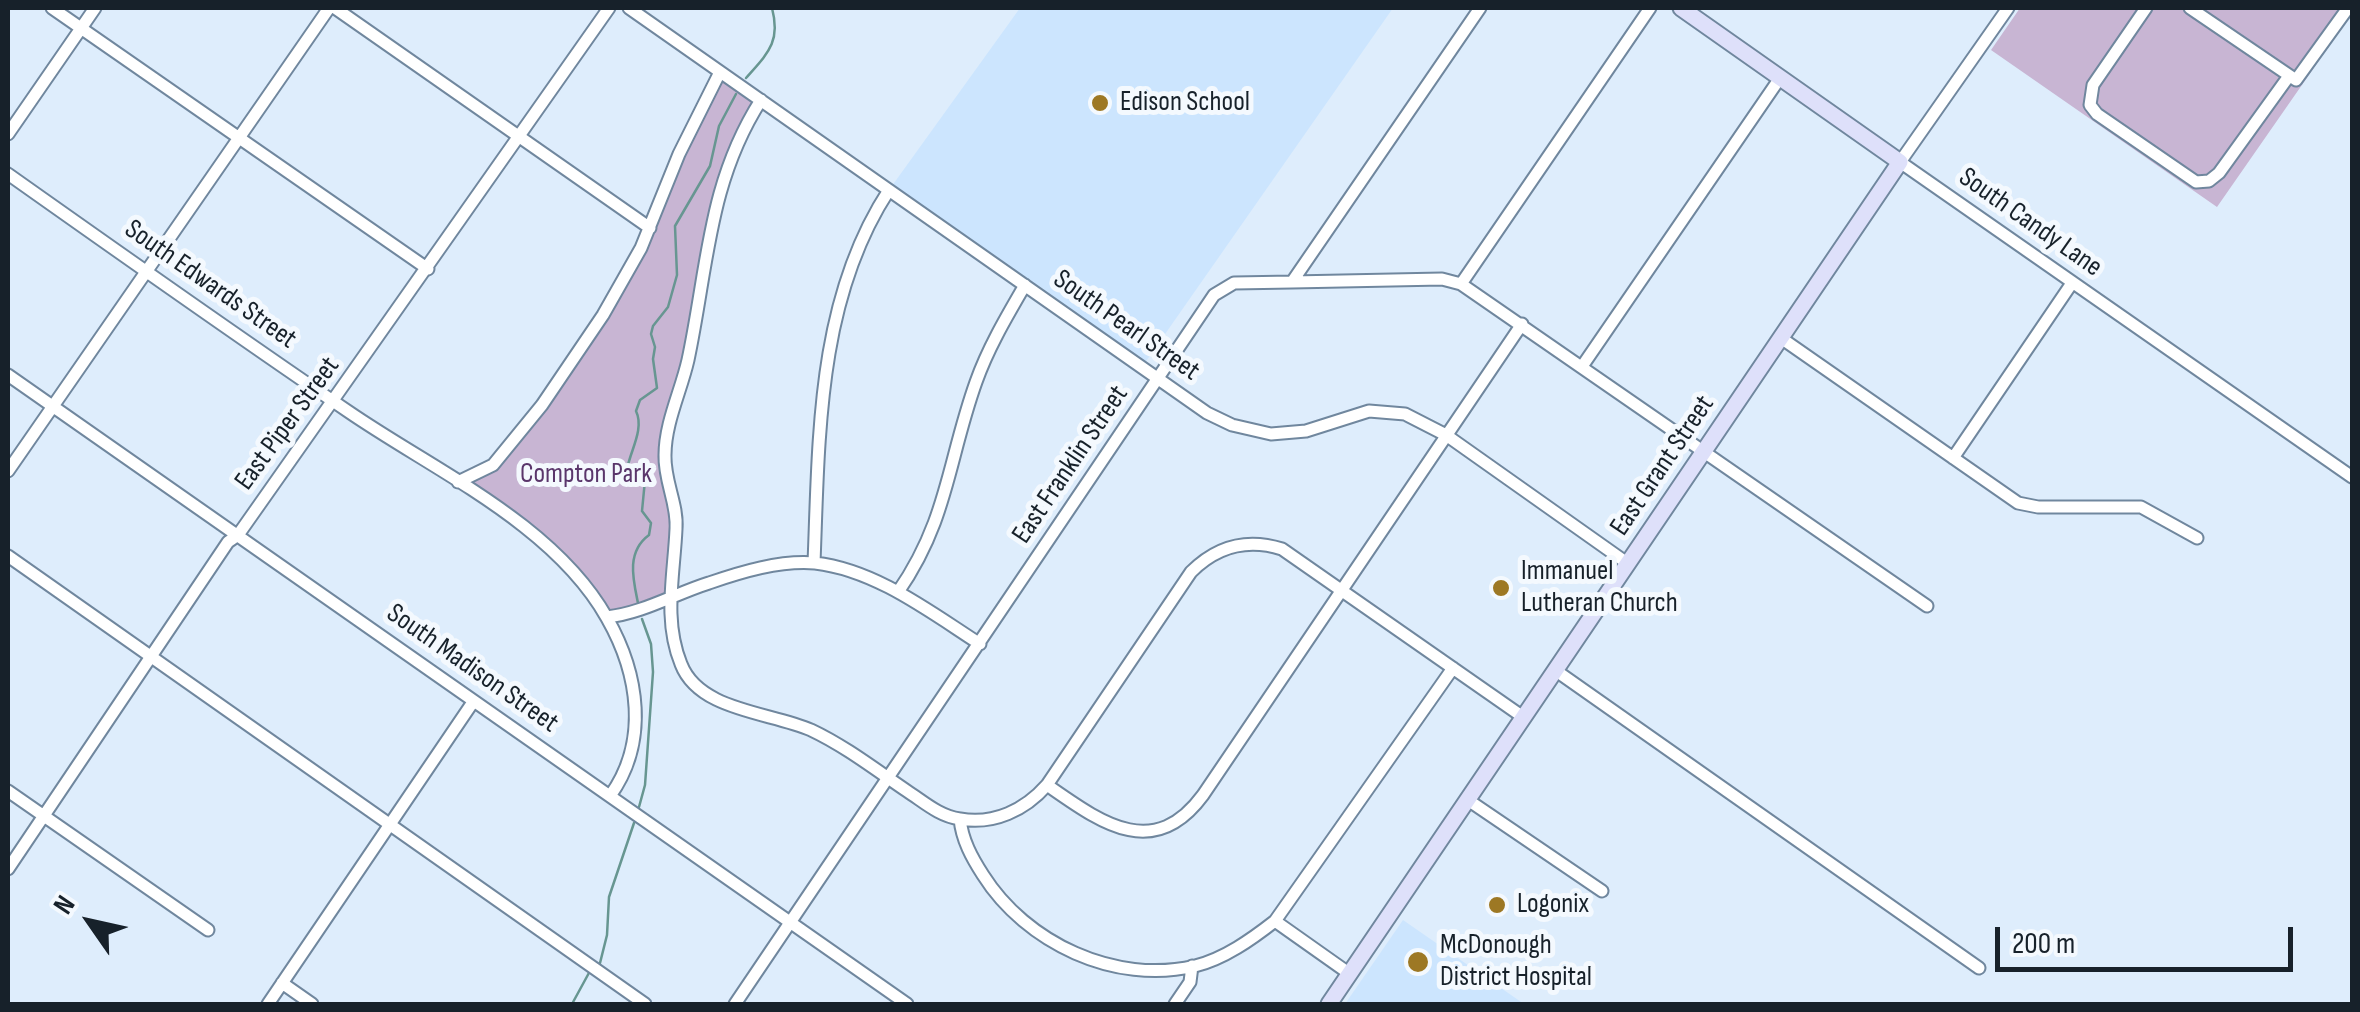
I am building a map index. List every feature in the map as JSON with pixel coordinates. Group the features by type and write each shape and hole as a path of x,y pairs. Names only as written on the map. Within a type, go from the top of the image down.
{"main road":[{"name":"South Candy Lane","path":"1681,8 1900,162"},
{"name":"East Grant Street","path":"1329,1004 1900,162"}],"street":[{"path":"52,8 428,269"},
{"path":"8,134 96,8"},
{"path":"8,471 332,8 650,228"},
{"name":"East Piper Street","path":"8,869 228,542 238,535 334,402 608,8"},
{"name":"South Pearl Street","path":"629,8 1219,420 1259,433 1306,431 1349,416 1381,411 1405,414 1446,435 1627,563"},
{"path":"1292,282 1480,8"},
{"path":"1650,8 1461,284 1927,606"},
{"name":"East Grant Street","path":"1900,162 2008,8"},
{"path":"2146,8 2093,85 2090,105 2097,114 2196,182 2209,181 2218,173 2289,76"},
{"path":"2190,8 2296,80 2348,8"},
{"path":"458,482 492,465 542,405 620,287 720,72"},
{"path":"1583,365 1780,78"},
{"path":"761,100 743,129 722,181 688,360 666,440 665,466 676,524 668,597 681,665 699,689 716,699 815,732 944,815 986,820 1014,812 1047,785 1191,572 1210,556 1233,546 1270,545 1342,589 1523,717"},
{"name":"South Candy Lane","path":"1900,162 2352,477"},
{"name":"South Edwards Street","path":"8,174 334,402 524,528 563,563 607,618 632,685 637,717 635,741 628,765 610,796"},
{"path":"814,563 820,429 835,315 858,246 890,190"},
{"name":"East Franklin Street","path":"734,1004 890,779 1214,295 1240,282 1442,280 1461,284"},
{"path":"1953,458 2072,282"},
{"path":"898,592 938,518 976,382 1024,285"},
{"path":"1047,785 1112,827 1137,832 1175,822 1203,795 1522,324"},
{"path":"1782,338 2018,503 2038,507 2141,507 2197,538"},
{"name":"South Madison Street","path":"8,375 907,1004"},
{"path":"8,556 645,1004"},
{"path":"607,618 638,612 668,597 760,568 814,563 864,576 898,592 980,644"},
{"path":"960,819 964,839 988,884 1015,914 1044,937 1073,953 1100,961 1157,969 1192,966 1235,949 1275,922 1454,668"},
{"path":"1555,670 1980,968"},
{"path":"268,1004 473,702"},
{"path":"8,791 208,930"},
{"path":"1468,800 1602,891"},
{"path":"1275,922 1350,974"},
{"path":"1174,1004 1190,982 1192,966"},
{"path":"282,984 312,1004"}],"shaded area":[{"path":"1020,8 1393,8 1142,367 889,190"},
{"name":"McDonough District Hospital","path":"1403,920 1524,1004 1345,1004"}],"green space":[{"path":"2020,8 2352,8 2352,13 2217,207 1991,50"},
{"name":"Compton Park","path":"720,72 761,100 735,145 666,441 674,505 669,597 607,617 563,563 458,482 493,465 603,315"}],"waterway":[{"path":"746,78 774,38 772,8"},
{"path":"638,603 634,558 649,535 651,523 642,511 645,480 628,465 638,431 636,411 640,400 657,388 651,334 668,307 677,275 675,226 710,166 719,126 736,94"},
{"path":"639,807 645,785 653,672 651,644 642,619"},
{"path":"600,963 607,935 609,897 634,823"},
{"path":"572,1004 590,971"}],"place":[{"name":"Edison School","path":"1100,103"},
{"name":"Immanuel Lutheran Church","path":"1501,588"},
{"name":"Logonix","path":"1497,905"},
{"name":"McDonough District Hospital","path":"1418,962"}]}
